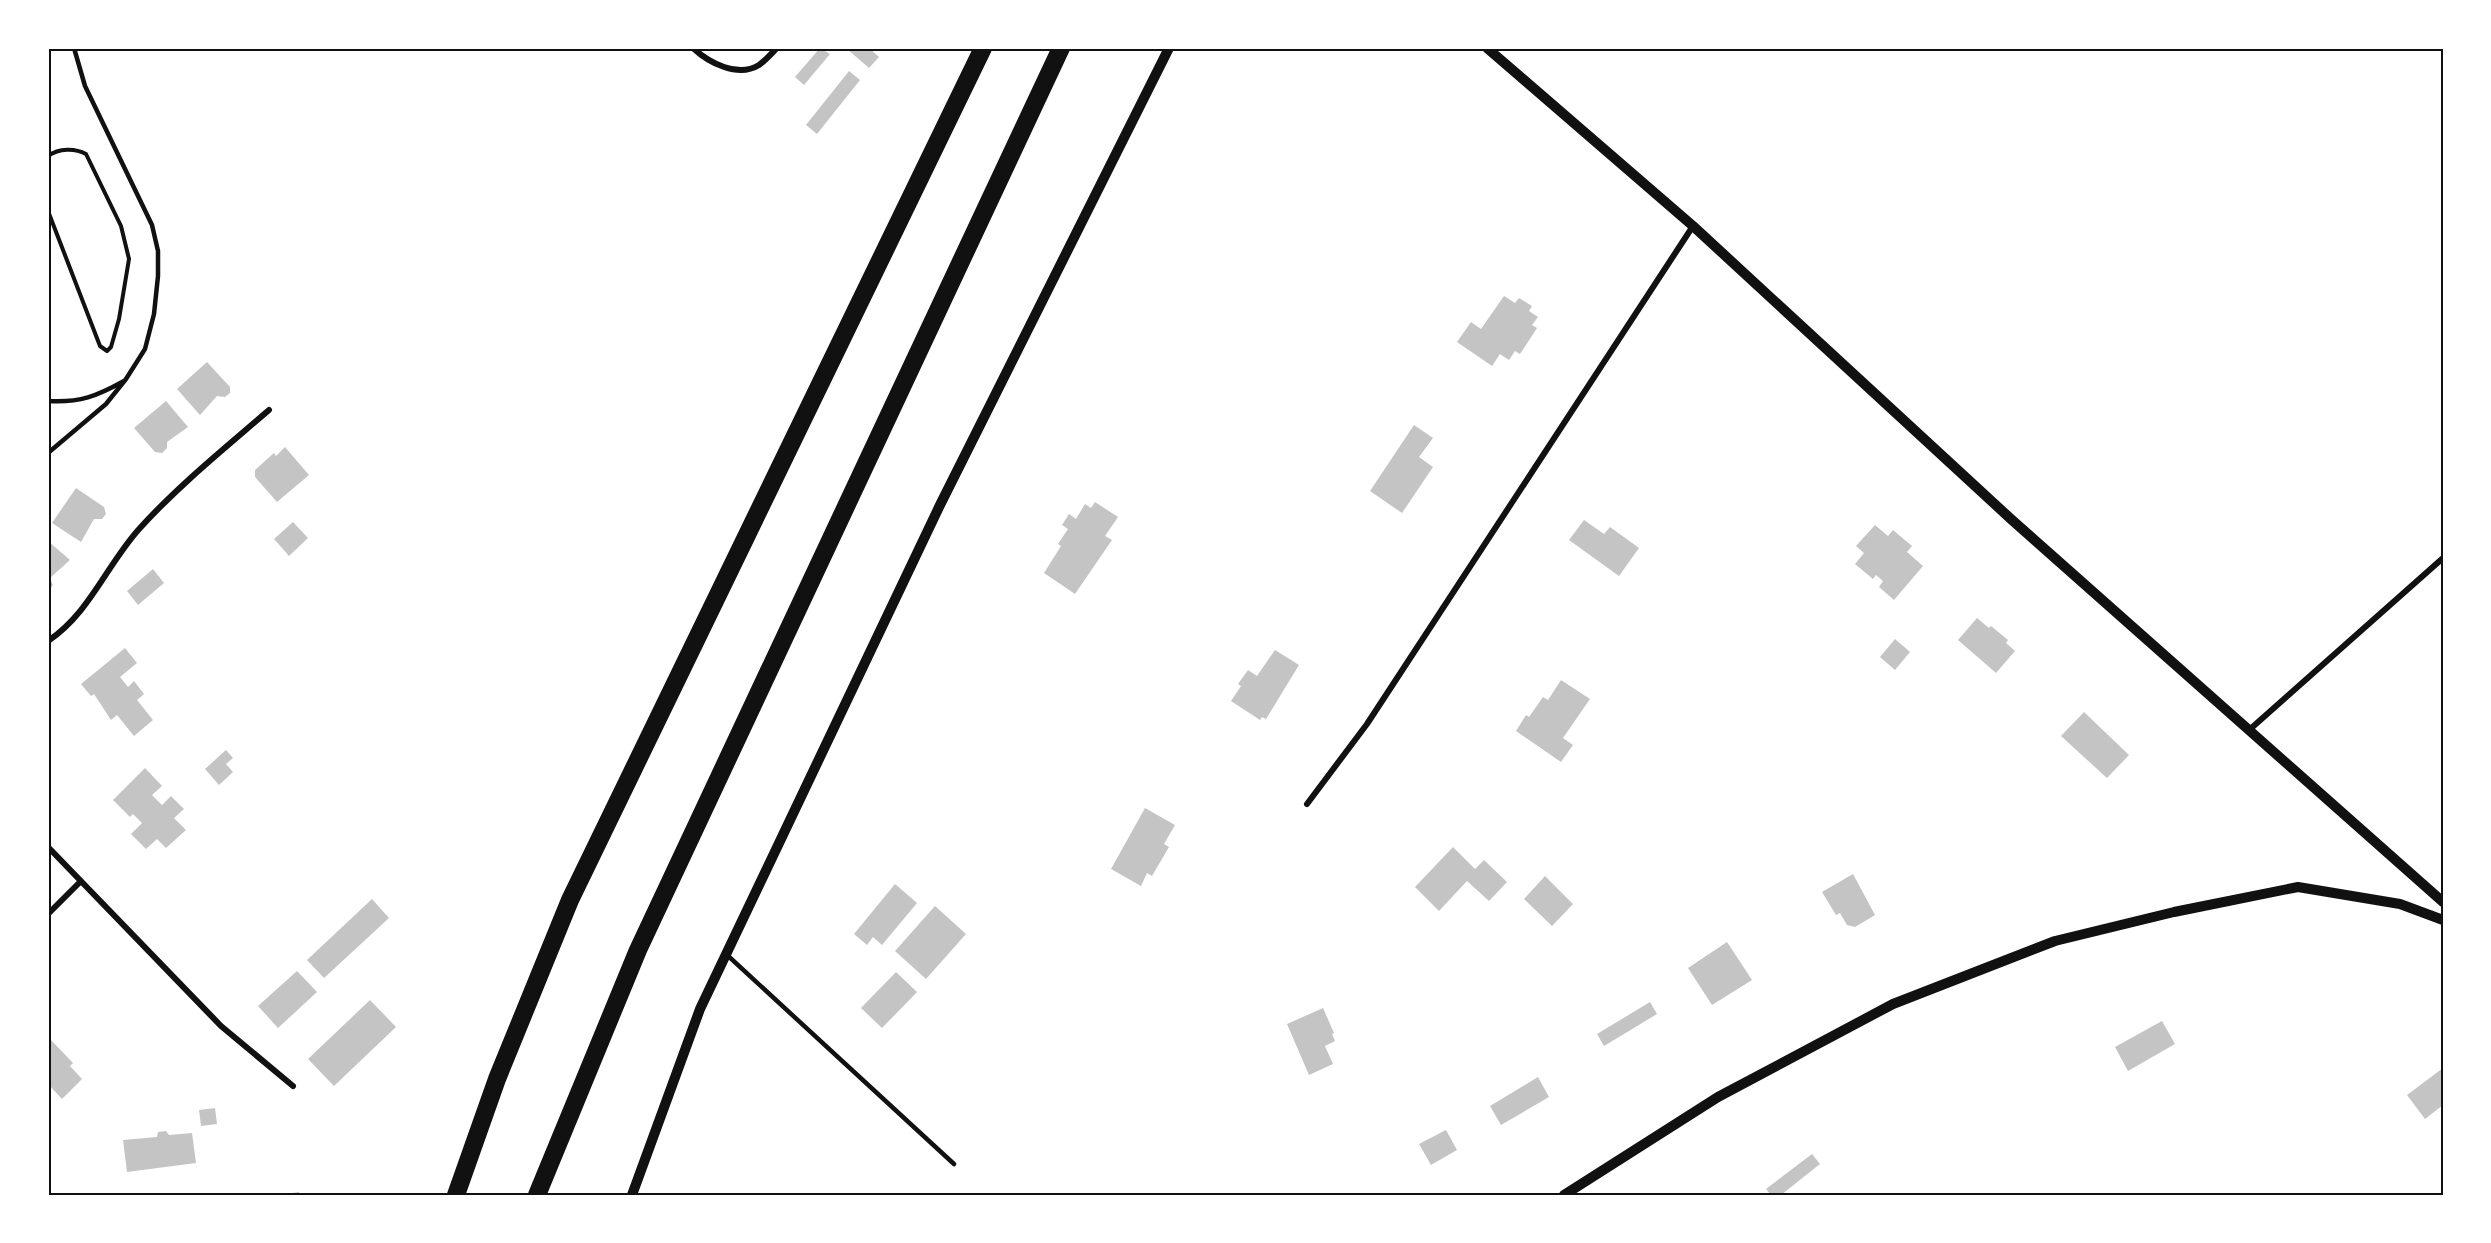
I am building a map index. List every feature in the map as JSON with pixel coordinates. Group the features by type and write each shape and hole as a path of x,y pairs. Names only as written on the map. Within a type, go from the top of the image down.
{"highway":[{"path":"456,1195 497,1079 570,900 983,48"},
{"path":"537,1195 638,950 1061,48"}],"street":[{"path":"693,48 705,58 732,70 758,66 777,48"},
{"path":"632,1195 700,1009 940,505 1169,48"},
{"path":"1487,48 1693,226 2023,531 2443,902"},
{"path":"1307,804 1367,724 1693,226"},
{"path":"48,641 80,611 138,530 154,513 178,488 269,410"},
{"path":"2248,731 2443,558"},
{"path":"48,847 221,1026 293,1086"},
{"path":"48,914 81,881"},
{"path":"1564,1195 1718,1097 1893,1004 2055,941 2174,912 2298,887 2400,904 2443,920"}],"lane":[{"path":"48,453 106,404 126,380 145,350 154,314 158,251 152,225 86,86 74,48"},
{"path":"48,401 69,403 96,396 126,380"},
{"path":"726,954 954,1164"}],"path":[{"path":"48,156 53,152 77,149 86,154 121,226 129,259 119,319 111,347 107,351 100,346 48,211"}],"building":[{"path":"820,48 830,54 804,85 795,77"},
{"path":"846,48 869,48 879,57 869,68"},
{"path":"849,71 860,80 817,134 806,125"},
{"path":"1504,296 1515,303 1519,298 1532,306 1529,311 1538,317 1532,325 1537,328 1520,354 1515,351 1509,360 1500,354 1492,366 1457,342 1471,322 1481,329"},
{"path":"207,362 230,387 230,393 225,397 217,396 200,415 177,389"},
{"path":"166,401 188,427 167,442 167,448 162,453 155,452 134,428"},
{"path":"1414,425 1433,438 1419,457 1433,467 1402,513 1370,491"},
{"path":"285,447 309,475 277,502 255,477 255,470 274,453 276,456"},
{"path":"76,488 104,507 106,514 102,519 94,519 81,542 52,523"},
{"path":"1095,502 1118,517 1105,536 1112,540 1075,594 1044,573 1061,546 1058,544 1068,529 1062,525 1069,514 1076,519 1085,504 1091,508"},
{"path":"1584,520 1604,534 1610,527 1639,548 1619,576 1569,540"},
{"path":"293,522 308,538 289,556 274,539"},
{"path":"1875,525 1888,536 1893,530 1912,546 1907,552 1923,566 1894,600 1879,587 1883,581 1876,575 1873,579 1855,564 1864,553 1856,546"},
{"path":"48,541 70,560 50,578 53,585 48,592"},
{"path":"153,569 164,583 138,605 127,591"},
{"path":"1977,618 2008,640 2006,643 2015,651 1996,673 1958,640"},
{"path":"1895,639 1910,652 1895,670 1880,657"},
{"path":"125,648 137,663 120,677 128,687 134,681 144,694 137,700 153,720 134,736 117,715 111,720 94,694 91,696 81,684"},
{"path":"1275,650 1299,665 1266,719 1262,717 1260,720 1231,701 1241,686 1238,684 1248,670 1257,676"},
{"path":"1561,680 1590,699 1563,738 1573,745 1561,762 1516,731 1526,715 1529,717 1543,697 1548,700"},
{"path":"2084,712 2129,755 2107,778 2061,736"},
{"path":"226,750 233,758 226,764 233,772 219,785 205,769"},
{"path":"145,768 162,786 152,795 162,805 171,796 184,809 174,818 186,830 166,848 157,839 146,849 131,834 142,823 133,814 130,817 113,800"},
{"path":"1145,808 1175,825 1164,844 1169,847 1152,876 1147,873 1141,886 1111,869"},
{"path":"1453,847 1475,869 1484,860 1507,882 1489,901 1467,881 1439,911 1415,887"},
{"path":"1853,874 1875,915 1855,927 1847,925 1840,913 1836,915 1822,892"},
{"path":"1545,876 1573,904 1552,926 1524,899"},
{"path":"895,884 917,903 882,945 873,937 867,945 854,934"},
{"path":"372,899 389,918 324,978 307,960"},
{"path":"935,906 966,934 926,979 895,951"},
{"path":"1727,942 1752,980 1712,1005 1688,968"},
{"path":"297,971 317,992 278,1028 258,1006"},
{"path":"896,972 917,992 882,1028 861,1008"},
{"path":"370,1000 396,1027 334,1086 308,1059"},
{"path":"1650,1002 1657,1014 1604,1046 1597,1034"},
{"path":"1323,1008 1334,1033 1332,1034 1335,1041 1325,1046 1333,1064 1309,1075 1287,1024"},
{"path":"2162,1021 2175,1044 2128,1071 2115,1047"},
{"path":"51,1040 73,1063 70,1066 82,1079 62,1099 48,1084 48,1041"},
{"path":"2443,1068 2443,1105 2425,1119 2407,1095"},
{"path":"1538,1077 1549,1097 1501,1125 1490,1106"},
{"path":"215,1108 217,1124 201,1126 199,1110"},
{"path":"1446,1130 1457,1150 1431,1165 1419,1144"},
{"path":"166,1131 169,1135 192,1133 196,1163 127,1172 123,1140 157,1137 158,1132"},
{"path":"1812,1154 1820,1164 1781,1195 1771,1195 1766,1189"},
{"path":"299,1192 300,1195 285,1195 285,1194"}]}
